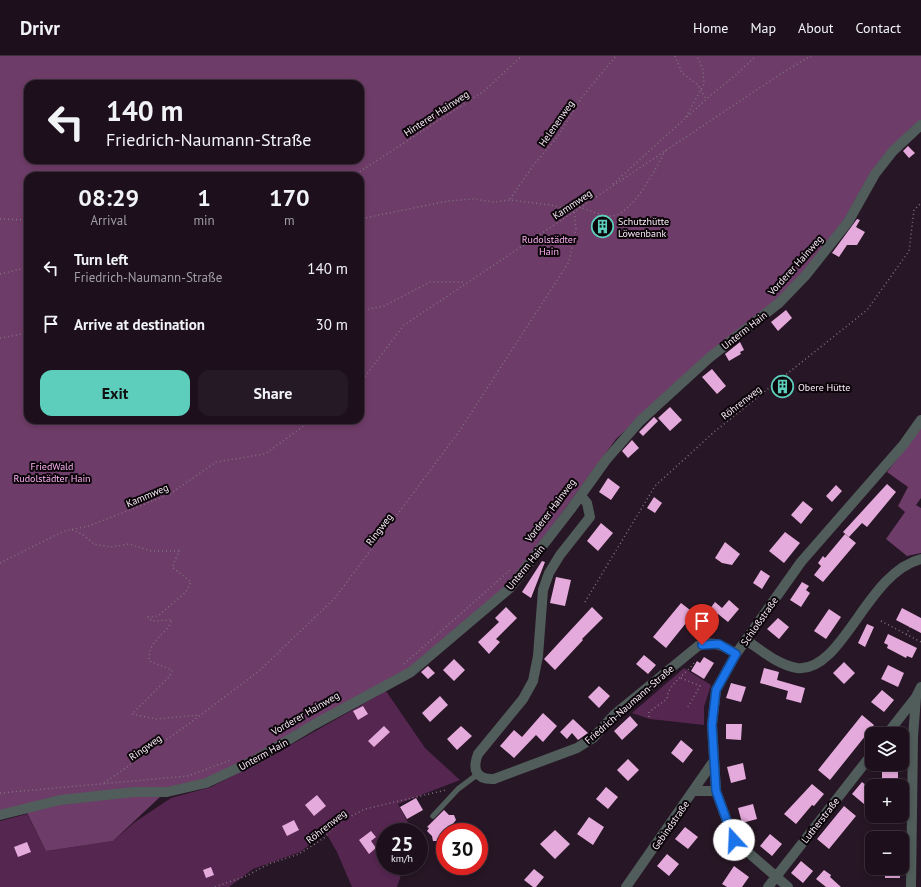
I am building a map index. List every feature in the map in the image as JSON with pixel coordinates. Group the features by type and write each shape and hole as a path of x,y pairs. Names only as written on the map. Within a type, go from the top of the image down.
{"street":[{"name":"Unterm Hain","path":"0,815 60,800 134,792 167,792 191,788 206,783 253,761 315,724 411,672 510,588 581,496 606,460 640,421 709,358 779,303 806,275 848,222 875,174 893,151 921,125"},
{"name":"Schloßstraße","path":"788,887 734,840 716,791 713,762 712,725 716,690 736,654 801,562 904,444 921,420"},
{"path":"478,774 475,770 475,761 478,754 523,699 533,681 538,656 542,590 560,555 590,517 587,503 581,496"},
{"path":"746,640 786,665 798,668 817,664 827,658 839,645 872,597 890,577 910,562 921,559"},
{"name":"Friedrich-Naumann-Straße","path":"478,774 486,779 494,779 587,743 615,714 698,646 709,643 719,644 736,654"},
{"path":"892,727 916,697 921,687"},
{"path":"912,887 913,738 916,697"},
{"name":"Gebindstraße","path":"626,887 713,762"},
{"name":"Lutherstraße","path":"768,887 865,763"},
{"path":"913,773 921,783"},
{"path":"694,791 716,791"}],"lane":[{"path":"433,816 458,789 478,774"}],"path":[{"name":"Hinterer Hainweg","path":"359,172 484,91 522,56"},
{"name":"Helenenweg","path":"510,200 533,166 558,136 582,97 616,56"},
{"path":"676,56 682,73 693,80 706,99"},
{"path":"685,119 704,84 703,70 697,56"},
{"path":"608,188 706,99 738,74 756,56"},
{"name":"Kammweg","path":"364,379 404,325 667,149 782,73 811,56"},
{"path":"580,207 610,216 621,214 637,199 667,149"},
{"path":"364,218 448,201 473,200 494,202 510,200 550,205 574,211"},
{"name":"Röhrenweg","path":"585,602 654,486 714,432 867,310 909,251 914,210 921,202"},
{"name":"Ringweg","path":"103,784 147,755 259,671 335,598 458,433 569,262 576,229 574,211"},
{"path":"0,219 24,220"},
{"path":"0,274 24,268"},
{"path":"364,310 384,306 430,282 467,282"},
{"path":"0,338 24,334"},
{"name":"Kammweg","path":"0,563 64,531 89,526 170,494 216,462 265,454 306,424"},
{"path":"72,530 82,534 94,544 111,547 129,544 151,551 179,551 172,567 191,582 186,592 158,616 148,617 152,620 172,620 169,628 155,640 149,657 149,661 172,670 170,676 132,714 156,720 200,715"},
{"path":"399,667 515,566"},
{"path":"881,621 921,642"},
{"path":"906,635 910,627"},
{"path":"646,712 650,712 667,699 668,690 681,678 696,660"},
{"path":"681,678 700,686 688,707"},
{"path":"649,717 650,712"},
{"path":"0,793 188,776 233,759"},
{"name":"Röhrenweg","path":"215,887 246,876 269,864 299,854 324,838 338,823 354,814 450,788"}],"shaded area":[{"path":"684,668 711,685 704,707 704,725 650,719 632,713"},
{"path":"386,691 425,748 460,780 398,804 408,823 376,823 376,875 401,875 397,887 352,887 337,852 326,833 300,852 253,869 229,887 0,887 0,821 27,814 46,851 113,841 135,822 171,798 211,787 266,759"}],"green space":[{"name":"Rudolstädter Hain","path":"0,56 921,56 921,122 885,154 868,177 841,225 818,255 782,296 653,405 616,439 523,566 498,594 404,673 232,768 161,796 113,841 46,851 24,807 0,813"},
{"path":"921,428 921,498 916,505 921,508 921,553 907,556 886,539 905,512 898,506 908,487 887,472"}],"building":[{"path":"908,146 915,153 909,158 903,151"},
{"path":"857,219 860,220 856,227 865,232 857,245 847,245 839,257 832,253"},
{"path":"786,310 792,318 778,331 771,322"},
{"path":"740,342 744,350 740,352 741,354 729,361 725,354"},
{"path":"712,369 726,386 717,394 702,377"},
{"name":"Obere Hütte","path":"783,381 788,387 782,392 777,386"},
{"path":"670,407 682,420 670,431 658,418"},
{"path":"654,417 658,421 643,436 639,432"},
{"path":"632,440 639,448 628,458 622,451"},
{"path":"608,478 620,487 611,500 599,492"},
{"path":"887,484 896,492 867,527 862,523 849,537 843,532"},
{"path":"836,485 842,491 832,502 826,496"},
{"path":"654,497 662,503 655,513 647,508"},
{"path":"803,501 813,509 801,524 791,515"},
{"path":"601,523 613,533 598,551 587,541"},
{"path":"785,532 800,543 784,563 769,551"},
{"path":"845,534 856,543 823,582 814,575 821,566 818,563 823,556 825,558"},
{"path":"725,542 740,554 732,565 722,563 715,558"},
{"path":"542,561 545,562 531,598 522,592"},
{"path":"761,570 770,576 762,589 753,583"},
{"path":"556,577 571,580 565,606 550,603"},
{"path":"802,582 809,586 806,590 810,593 801,607 790,600"},
{"path":"729,600 739,609 728,622 718,614 716,615 709,610 715,602 722,608"},
{"path":"681,603 694,613 666,648 653,637"},
{"path":"506,607 517,618 496,639 500,642 489,654 478,642 499,622 495,618"},
{"path":"592,607 603,618 555,670 544,659"},
{"path":"902,608 921,618 921,633 896,620"},
{"path":"829,609 841,617 826,639 814,631"},
{"path":"778,618 789,627 779,639 767,629"},
{"path":"867,624 874,627 865,647 858,643"},
{"path":"888,634 917,648 912,658 907,656 906,658 887,648 888,645 884,643"},
{"path":"644,655 656,665 648,674 636,664"},
{"path":"704,657 714,663 704,679 691,671 697,661 700,663"},
{"path":"454,659 465,670 454,681 443,670"},
{"path":"844,662 855,673 844,684 833,673"},
{"path":"888,665 904,673 898,687 881,679"},
{"path":"428,666 435,673 428,679 421,672"},
{"path":"764,668 779,672 777,680 805,688 801,703 786,699 788,691 760,683"},
{"path":"731,683 746,687 741,702 726,698"},
{"path":"599,686 610,696 599,708 588,697"},
{"path":"882,690 894,700 884,712 871,702"},
{"path":"440,696 448,705 430,722 422,713"},
{"path":"363,706 368,714 358,720 353,711"},
{"path":"543,713 557,726 543,742 536,735 514,758 500,746 514,730 522,737"},
{"path":"862,715 874,725 872,727 865,727 865,736 830,780 818,770"},
{"path":"630,716 638,725 622,740 614,731"},
{"path":"573,719 588,733 578,740 572,733 567,739 560,732"},
{"path":"726,724 742,724 741,740 726,739"},
{"path":"384,726 390,732 374,747 368,741"},
{"path":"461,726 472,736 457,750 447,739"},
{"path":"681,740 693,750 683,763 671,753"},
{"path":"628,759 639,770 628,781 617,770"},
{"path":"743,763 746,779 731,783 727,767"},
{"path":"882,771 898,771 898,778 882,778"},
{"path":"862,782 865,784 864,804 852,794"},
{"path":"812,784 824,794 814,806 812,805 796,824 784,814"},
{"path":"606,787 618,797 608,809 596,799"},
{"path":"317,795 326,806 314,816 305,805"},
{"path":"416,798 423,810 407,819 400,807"},
{"path":"753,804 757,819 742,823 738,808"},
{"path":"844,806 856,816 829,849 817,839"},
{"path":"444,810 449,815 454,815 456,820 454,823 436,823 436,841 433,841 432,836 428,832 428,826"},
{"path":"589,817 604,827 593,845 577,834"},
{"path":"294,820 299,830 287,836 282,826"},
{"path":"685,827 698,837 688,849 675,839"},
{"path":"555,830 570,844 555,859 540,844"},
{"path":"371,831 376,837 371,841 376,848 369,854 359,840"},
{"path":"770,834 782,844 772,856 760,846"},
{"path":"27,842 31,852 18,857 14,847"},
{"path":"667,854 679,864 669,876 657,866"},
{"path":"801,861 813,871 803,883 791,873"},
{"path":"734,866 749,877 742,887 727,887 722,884"},
{"path":"211,867 214,875 206,878 203,870"},
{"path":"534,869 544,877 536,887 533,887 524,880"},
{"path":"824,870 831,875 830,877 841,887 826,887 816,879"},
{"path":"885,875 900,875 900,878 885,878"}],"place":[{"name":"Schutzhütte Löwenbank","path":"603,227"},
{"name":"Obere Hütte","path":"783,387"}],"route":[{"path":"702,645 709,643 719,644 736,654 716,690 712,725 713,762 716,791 734,840"}],"park label":[{"name":"FriedWald Rudolstädter Hain","path":"52,472"}]}
